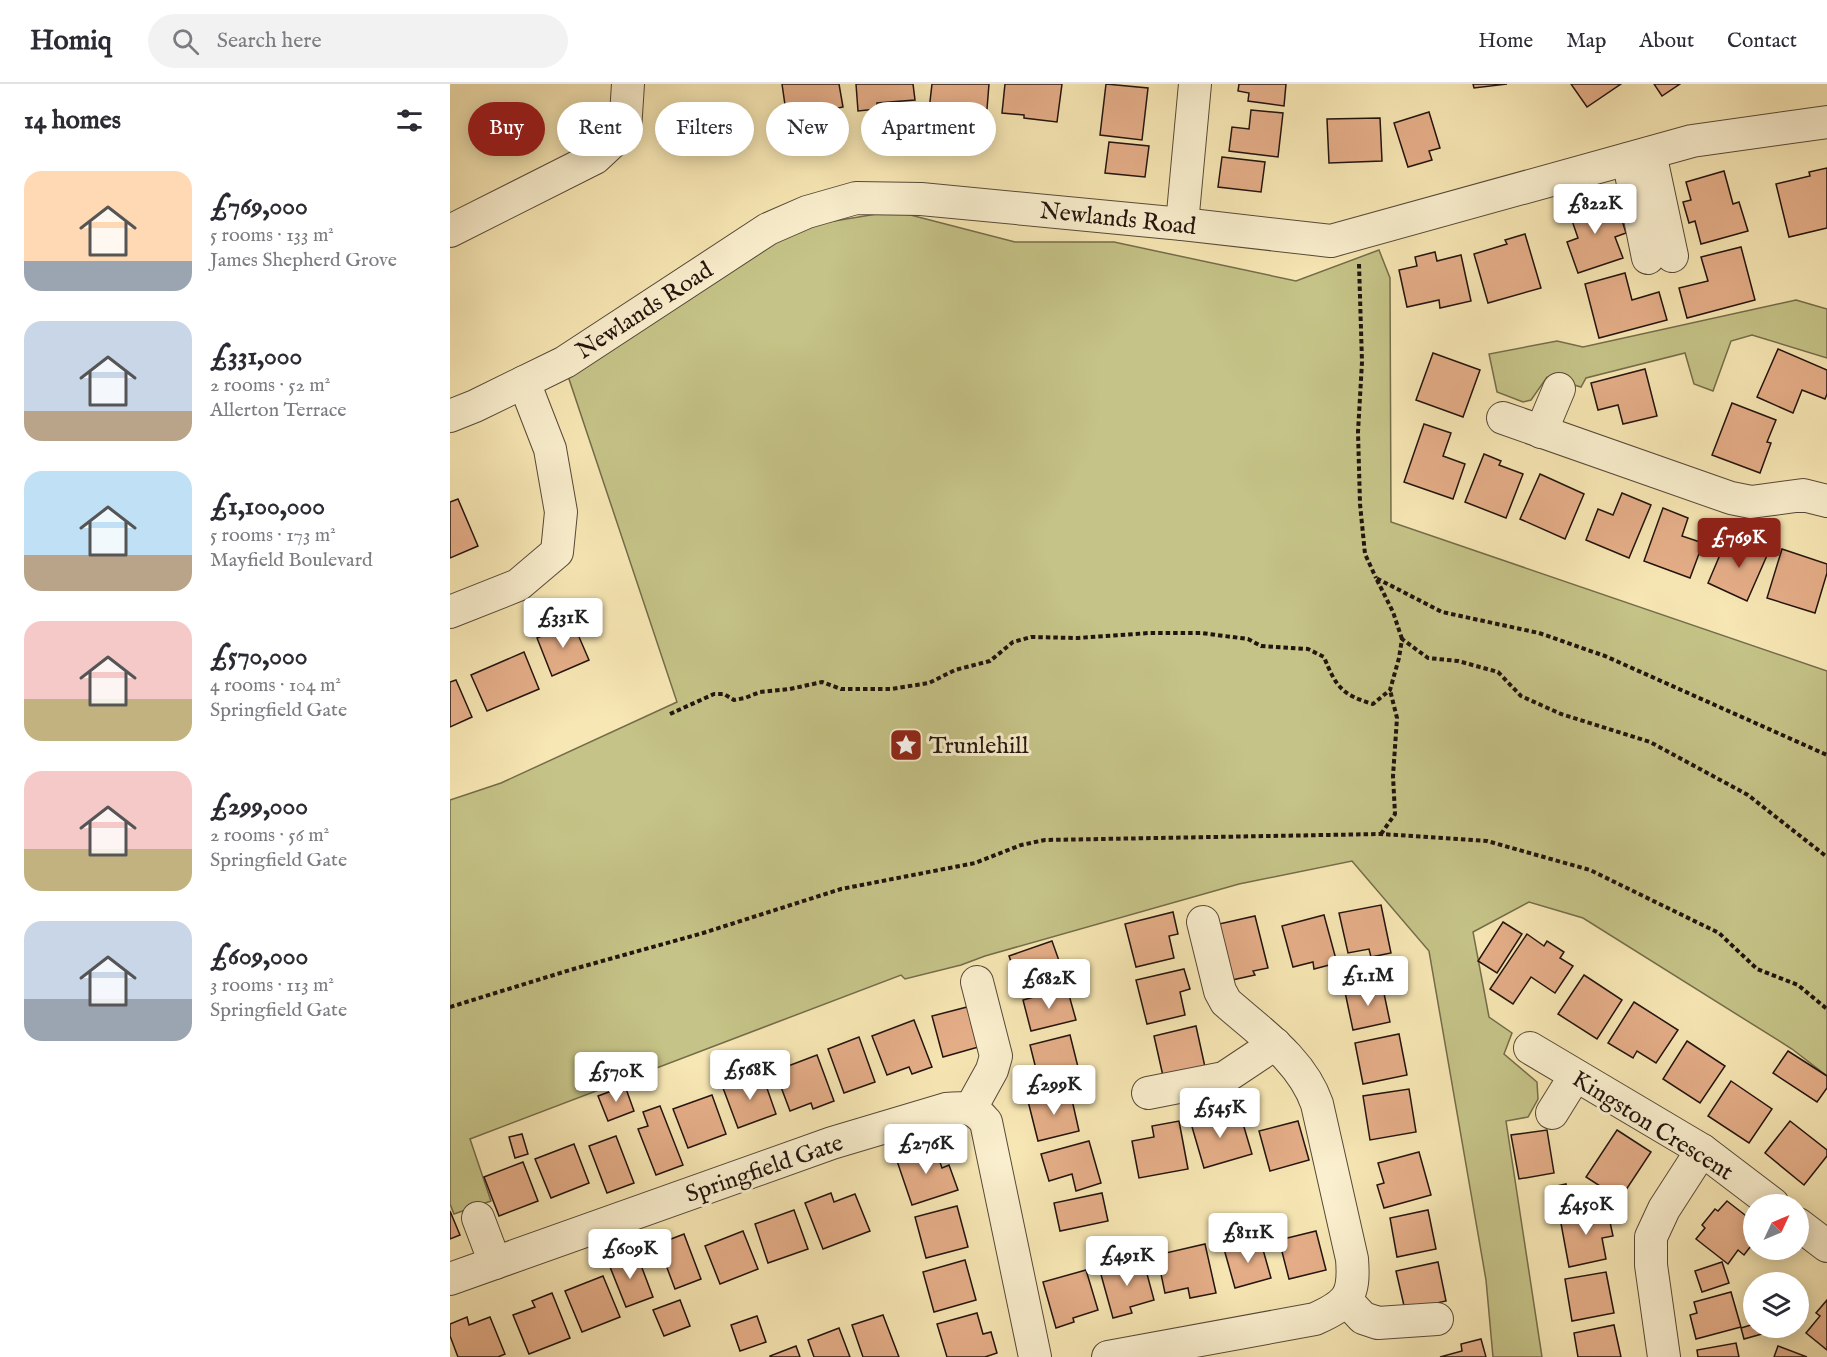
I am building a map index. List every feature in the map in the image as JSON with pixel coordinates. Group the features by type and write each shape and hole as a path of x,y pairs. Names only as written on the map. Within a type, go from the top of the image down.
{"street":[{"path":"450,231 595,158 625,130 628,84"},
{"path":"1182,224 1195,84"},
{"name":"Newlands Road","path":"450,416 565,362 768,230 807,212 856,198 921,199 1331,241 1692,141 1827,122"},
{"path":"1639,156 1660,257"},
{"path":"450,612 518,585 557,552 561,512 550,449 524,382"},
{"path":"1541,432 1558,389"},
{"path":"1503,418 1731,498 1750,502 1803,495 1827,501"},
{"path":"1108,1357 1315,1318 1333,1311 1346,1300 1354,1281 1352,1259 1312,1089 1275,1044 1226,1002 1220,991 1203,922"},
{"path":"977,982 996,1056 992,1071 971,1108 979,1113 986,1122 1035,1357"},
{"path":"1148,1093 1224,1078 1275,1044"},
{"name":"Kingston Crescent","path":"1530,1048 1702,1150 1760,1194"},
{"path":"1552,1113 1575,1076"},
{"name":"Springfield Gate","path":"450,1279 832,1143 946,1109 971,1108"},
{"path":"1664,1357 1651,1265 1650,1237 1664,1209 1702,1150"},
{"path":"478,1218 495,1263"},
{"path":"1809,1232 1827,1246"},
{"path":"1346,1300 1363,1317 1378,1323 1437,1319"}],"path":[{"path":"1359,258 1362,295 1362,351 1358,432 1360,504 1365,554 1393,612 1402,639 1390,690 1397,718 1393,776 1395,814 1381,834"},
{"path":"1376,578 1442,612 1539,633 1605,656 1827,755"},
{"path":"670,714 714,694 724,694 734,700 760,692 790,689 822,682 841,689 891,689 929,683 955,670 990,661 1013,642 1032,637 1078,638 1149,633 1201,633 1248,639 1261,646 1308,649 1324,657 1332,678 1351,697 1373,704 1390,690"},
{"path":"1402,639 1428,658 1458,661 1498,672 1521,696 1561,714 1650,742 1748,795 1827,857"},
{"path":"450,1008 570,970 703,933 841,889 975,863 1021,844 1045,840 1381,834 1487,841 1590,870 1719,933 1757,969 1798,985 1827,1009"}],"shaded area":[{"path":"895,211 1015,242 1114,242 1296,281 1379,250 1390,278 1391,522 1827,671 1827,1076 1792,1049 1583,918 1529,902 1473,932 1489,1017 1512,1033 1504,1054 1537,1082 1538,1099 1528,1117 1506,1121 1542,1357 1493,1357 1486,1280 1429,951 1352,861 1239,884 985,956 961,965 905,979 901,975 470,1139 491,1201 454,1214 450,1204 450,800 501,783 677,702 568,376 770,240 822,223"},
{"path":"1796,300 1827,309 1827,358 1752,335 1731,341 1713,391 1694,384 1685,353 1586,378 1581,387 1547,377 1531,400 1523,402 1497,392 1489,354 1557,341 1583,347"}],"building":[{"path":"782,84 839,84 842,102 785,102"},
{"path":"856,84 913,84 915,100 861,102 861,111 858,111"},
{"path":"932,84 989,84 988,102 930,102"},
{"path":"1005,84 1062,84 1057,122 1002,113"},
{"path":"1106,84 1148,88 1142,140 1100,135"},
{"path":"1239,84 1286,84 1284,106 1248,101 1249,93 1238,91"},
{"path":"1473,84 1507,84 1474,88"},
{"path":"1571,84 1621,84 1587,107"},
{"path":"1654,84 1680,84 1662,96"},
{"path":"1251,110 1283,113 1278,157 1229,151 1232,127 1249,129"},
{"path":"1429,112 1440,148 1429,151 1432,160 1408,167 1394,123"},
{"path":"1380,118 1382,161 1329,163 1327,119"},
{"path":"1109,142 1149,146 1145,177 1105,173"},
{"path":"1222,157 1265,162 1261,192 1218,187"},
{"path":"1827,168 1827,228 1789,237 1776,184 1810,176 1809,172"},
{"path":"1724,171 1733,204 1739,202 1748,231 1701,244 1695,221 1689,223 1683,202 1691,200 1686,182"},
{"path":"1606,197 1613,217 1620,214 1626,233 1615,237 1623,258 1578,273 1567,242 1578,238 1568,209"},
{"path":"1525,234 1541,288 1488,303 1474,254 1507,244 1505,240"},
{"path":"1741,247 1755,300 1687,318 1679,288 1708,281 1701,257"},
{"path":"1435,252 1437,261 1461,255 1471,301 1440,308 1439,300 1407,307 1399,270 1417,266 1415,257"},
{"path":"1625,273 1632,300 1659,292 1667,320 1599,338 1585,284"},
{"path":"1778,349 1827,370 1825,399 1802,390 1793,413 1757,397"},
{"path":"1433,353 1480,370 1463,417 1416,400"},
{"path":"1645,369 1657,416 1623,424 1618,405 1598,410 1591,383"},
{"path":"1732,403 1776,420 1767,442 1771,443 1760,473 1712,455"},
{"path":"1424,424 1451,433 1443,456 1465,464 1453,499 1404,482"},
{"path":"1484,454 1501,461 1499,465 1523,474 1506,518 1465,502"},
{"path":"1540,474 1584,494 1565,539 1520,519"},
{"path":"1622,493 1651,505 1629,558 1586,540 1598,509 1613,515"},
{"path":"458,499 478,546 450,558 450,502"},
{"path":"1663,508 1688,518 1682,536 1703,543 1690,578 1644,561"},
{"path":"1747,541 1769,551 1747,601 1708,583 1725,543 1743,550"},
{"path":"1782,549 1827,564 1827,573 1815,613 1767,598"},
{"path":"573,623 589,660 552,676 537,638"},
{"path":"524,652 539,689 487,711 471,675"},
{"path":"456,680 472,717 450,727 450,682"},
{"path":"1381,905 1391,953 1371,957 1369,949 1348,953 1339,913"},
{"path":"1173,912 1178,934 1169,936 1174,958 1136,967 1125,924"},
{"path":"1324,915 1337,963 1314,969 1313,962 1293,967 1282,926"},
{"path":"1255,916 1268,968 1253,971 1255,975 1232,980 1219,924"},
{"path":"1503,922 1522,934 1497,973 1478,961"},
{"path":"1527,934 1544,946 1547,941 1564,952 1560,958 1573,966 1555,993 1531,977 1513,1004 1490,989"},
{"path":"1052,941 1063,972 1020,987 1009,956"},
{"path":"1184,969 1190,989 1180,992 1185,1015 1147,1024 1136,980"},
{"path":"1584,975 1622,1000 1597,1039 1558,1014"},
{"path":"1382,984 1390,1022 1353,1030 1345,992"},
{"path":"1067,988 1076,1020 1031,1031 1023,1000"},
{"path":"1634,1002 1678,1030 1656,1063 1637,1051 1633,1058 1608,1043"},
{"path":"971,1006 982,1046 943,1057 932,1016"},
{"path":"914,1020 932,1067 912,1074 909,1067 887,1075 872,1036"},
{"path":"1196,1026 1205,1067 1163,1076 1154,1036"},
{"path":"1399,1034 1407,1075 1363,1084 1355,1043"},
{"path":"1070,1035 1080,1075 1040,1085 1030,1045"},
{"path":"859,1037 875,1082 844,1093 828,1049"},
{"path":"1687,1041 1725,1066 1700,1103 1663,1079"},
{"path":"1788,1051 1827,1076 1827,1088 1817,1102 1773,1073"},
{"path":"817,1055 834,1101 813,1109 811,1103 790,1111 775,1071"},
{"path":"762,1074 776,1114 738,1128 723,1088"},
{"path":"1731,1081 1772,1109 1749,1143 1708,1116"},
{"path":"625,1086 634,1111 608,1121 598,1096"},
{"path":"1409,1089 1416,1132 1370,1140 1363,1096"},
{"path":"1070,1091 1079,1131 1038,1141 1028,1101"},
{"path":"712,1095 726,1134 688,1148 673,1109"},
{"path":"660,1106 683,1165 656,1175 638,1129 648,1126 643,1112"},
{"path":"1218,1112 1221,1123 1241,1117 1252,1154 1204,1168 1190,1120"},
{"path":"1179,1121 1188,1169 1139,1178 1132,1141 1154,1137 1152,1126"},
{"path":"1298,1121 1309,1160 1270,1171 1259,1131"},
{"path":"1790,1121 1827,1150 1827,1156 1804,1185 1765,1153"},
{"path":"1547,1130 1554,1173 1519,1179 1511,1135"},
{"path":"1617,1130 1651,1152 1620,1199 1586,1177"},
{"path":"522,1134 528,1154 515,1158 509,1137"},
{"path":"616,1136 634,1183 607,1193 589,1146"},
{"path":"1089,1141 1101,1183 1076,1191 1072,1174 1049,1181 1041,1154"},
{"path":"574,1144 589,1183 551,1198 535,1159"},
{"path":"934,1145 942,1168 949,1165 958,1190 912,1205 896,1158"},
{"path":"1419,1152 1431,1195 1384,1208 1377,1185 1384,1183 1378,1163"},
{"path":"523,1162 538,1201 499,1216 484,1177"},
{"path":"1566,1184 1571,1208 1557,1210 1552,1187"},
{"path":"831,1193 834,1202 855,1194 870,1231 823,1249 805,1203"},
{"path":"1102,1193 1108,1221 1060,1231 1054,1203"},
{"path":"1584,1193 1586,1204 1573,1207 1570,1196"},
{"path":"1727,1201 1743,1213 1743,1254 1738,1250 1728,1264 1696,1239 1705,1228 1702,1225 1715,1209 1718,1211"},
{"path":"957,1206 968,1247 926,1258 915,1217"},
{"path":"1607,1208 1613,1236 1602,1238 1606,1259 1569,1267 1560,1218"},
{"path":"794,1210 808,1249 768,1263 755,1224"},
{"path":"1428,1210 1436,1249 1397,1257 1390,1218"},
{"path":"450,1211 460,1235 450,1239"},
{"path":"743,1231 758,1269 720,1284 705,1246"},
{"path":"1316,1231 1326,1270 1289,1279 1279,1240"},
{"path":"684,1234 701,1279 675,1289 658,1244"},
{"path":"1260,1239 1271,1278 1235,1288 1224,1249"},
{"path":"1205,1244 1216,1293 1190,1298 1188,1288 1165,1293 1157,1255"},
{"path":"629,1254 633,1263 639,1260 653,1297 626,1307 608,1262"},
{"path":"1143,1259 1154,1300 1130,1307 1132,1313 1113,1318 1100,1271"},
{"path":"965,1260 976,1300 934,1312 923,1272"},
{"path":"1438,1262 1446,1301 1405,1310 1396,1271"},
{"path":"1722,1262 1729,1283 1702,1292 1695,1271"},
{"path":"1086,1270 1098,1310 1073,1318 1074,1322 1056,1328 1043,1282"},
{"path":"1606,1272 1614,1313 1572,1321 1565,1279"},
{"path":"603,1276 620,1317 582,1332 565,1291"},
{"path":"1731,1292 1741,1327 1696,1339 1690,1315 1697,1313 1694,1302"},
{"path":"552,1293 570,1338 529,1354 513,1315 535,1307 532,1301"},
{"path":"680,1300 690,1326 664,1336 653,1310"},
{"path":"1827,1300 1827,1350 1809,1335 1809,1329 1820,1316 1816,1313"},
{"path":"977,1313 983,1334 991,1332 997,1353 985,1357 947,1357 937,1324"},
{"path":"883,1315 899,1357 863,1357 852,1325"},
{"path":"757,1316 766,1342 740,1351 731,1325"},
{"path":"467,1317 469,1325 490,1317 505,1354 498,1357 458,1357 450,1336 450,1324"},
{"path":"1614,1325 1621,1357 1578,1357 1574,1333"},
{"path":"839,1328 850,1357 814,1357 808,1340"},
{"path":"1481,1339 1486,1357 1440,1357 1462,1351 1461,1344"},
{"path":"1736,1343 1739,1357 1698,1357 1697,1350"},
{"path":"796,1346 800,1357 770,1357 770,1356"},
{"path":"1778,1346 1807,1357 1774,1357"}],"place":[{"name":"Trunlehill","path":"906,745"}]}
